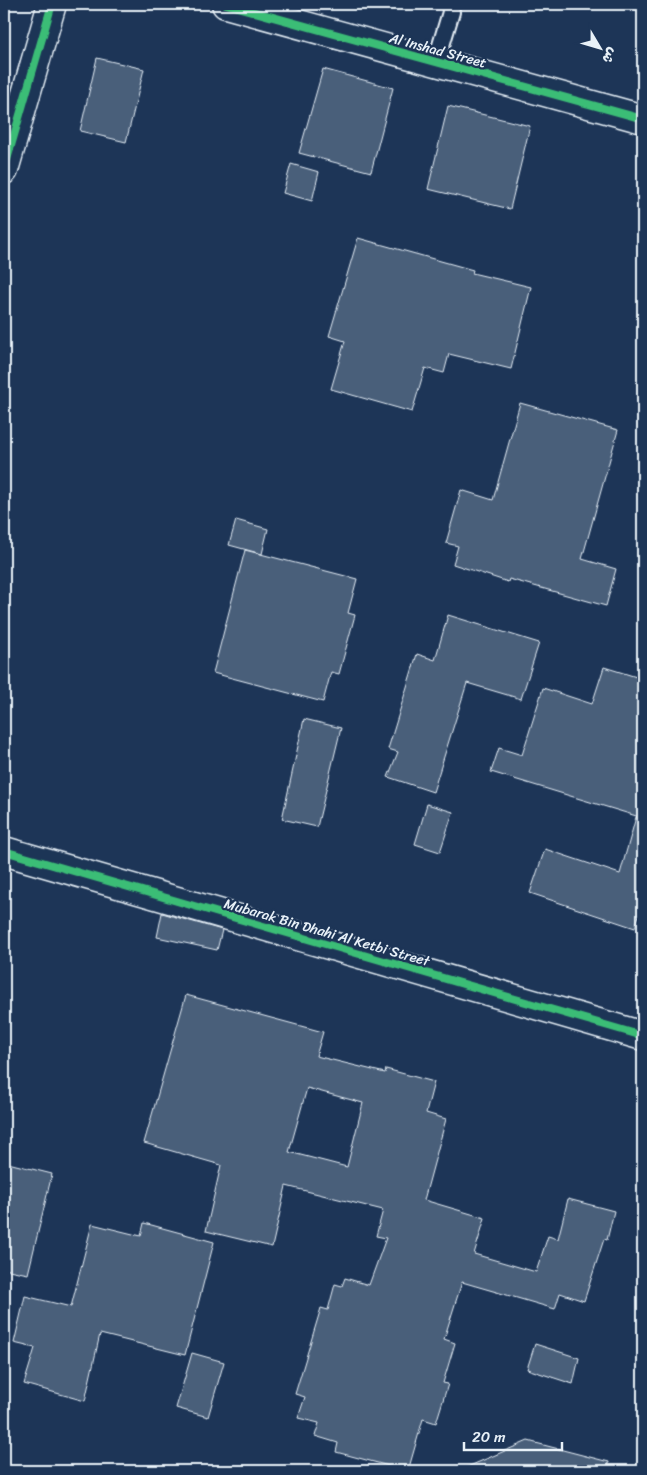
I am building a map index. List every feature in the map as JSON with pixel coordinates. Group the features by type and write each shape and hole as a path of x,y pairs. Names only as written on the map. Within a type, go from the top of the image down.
{"street":[{"path":"4,170 52,4"},
{"name":"Al Inshad Street","path":"226,4 643,119"},
{"name":"Mubarak Bin Dhahi Al Ketbi Street","path":"4,852 643,1036"}],"lane":[{"path":"436,62 451,12 450,4"}],"building":[{"path":"97,58 144,69 126,142 80,131"},
{"path":"323,69 393,88 371,172 299,153"},
{"path":"448,106 530,126 510,209 428,189"},
{"path":"291,164 319,172 312,201 283,193"},
{"path":"358,238 473,270 472,273 531,287 511,369 449,354 444,373 425,368 412,412 331,389 345,341 329,336"},
{"path":"520,403 618,430 582,559 616,569 606,606 509,579 508,582 453,564 458,546 446,543 461,490 493,500"},
{"path":"236,520 268,529 262,554 229,545"},
{"path":"245,550 357,579 348,613 355,615 339,674 331,672 323,702 213,673"},
{"path":"448,615 539,643 521,699 467,683 433,792 388,777 398,752 388,749 417,654 435,660"},
{"path":"604,667 643,679 643,818 491,772 499,748 522,755 543,688 592,704"},
{"path":"304,719 341,728 317,827 282,819"},
{"path":"427,804 453,812 440,852 415,844"},
{"path":"636,817 643,818 643,901 635,928 530,893 545,849 620,874"},
{"path":"162,913 222,930 217,950 157,937"},
{"path":"186,995 323,1032 316,1056 385,1073 386,1069 434,1082 426,1113 446,1119 424,1200 485,1218 474,1254 536,1272 548,1236 558,1239 568,1199 614,1211 607,1240 604,1239 584,1301 560,1293 555,1309 462,1282 444,1339 455,1343 443,1383 448,1384 436,1423 423,1419 408,1471 336,1452 338,1443 315,1436 319,1423 298,1418 305,1397 295,1394 321,1308 328,1310 335,1284 342,1286 345,1278 369,1285 386,1238 376,1236 383,1210 286,1186 272,1247 206,1231 221,1165 144,1143","holes":["307,1088 363,1103 347,1167 289,1152"]},
{"path":"4,1162 52,1174 28,1274 4,1269"},
{"path":"144,1223 214,1242 185,1355 100,1334 85,1401 24,1384 35,1348 14,1343 25,1296 71,1307 92,1224 141,1236"},
{"path":"535,1344 579,1358 573,1384 527,1369"},
{"path":"192,1353 224,1362 208,1417 176,1408"},
{"path":"528,1441 609,1462 608,1471 458,1471"}],"cycle path":[{"path":"4,170 52,4"},
{"path":"226,4 643,119"},
{"path":"4,851 643,1036"}]}
